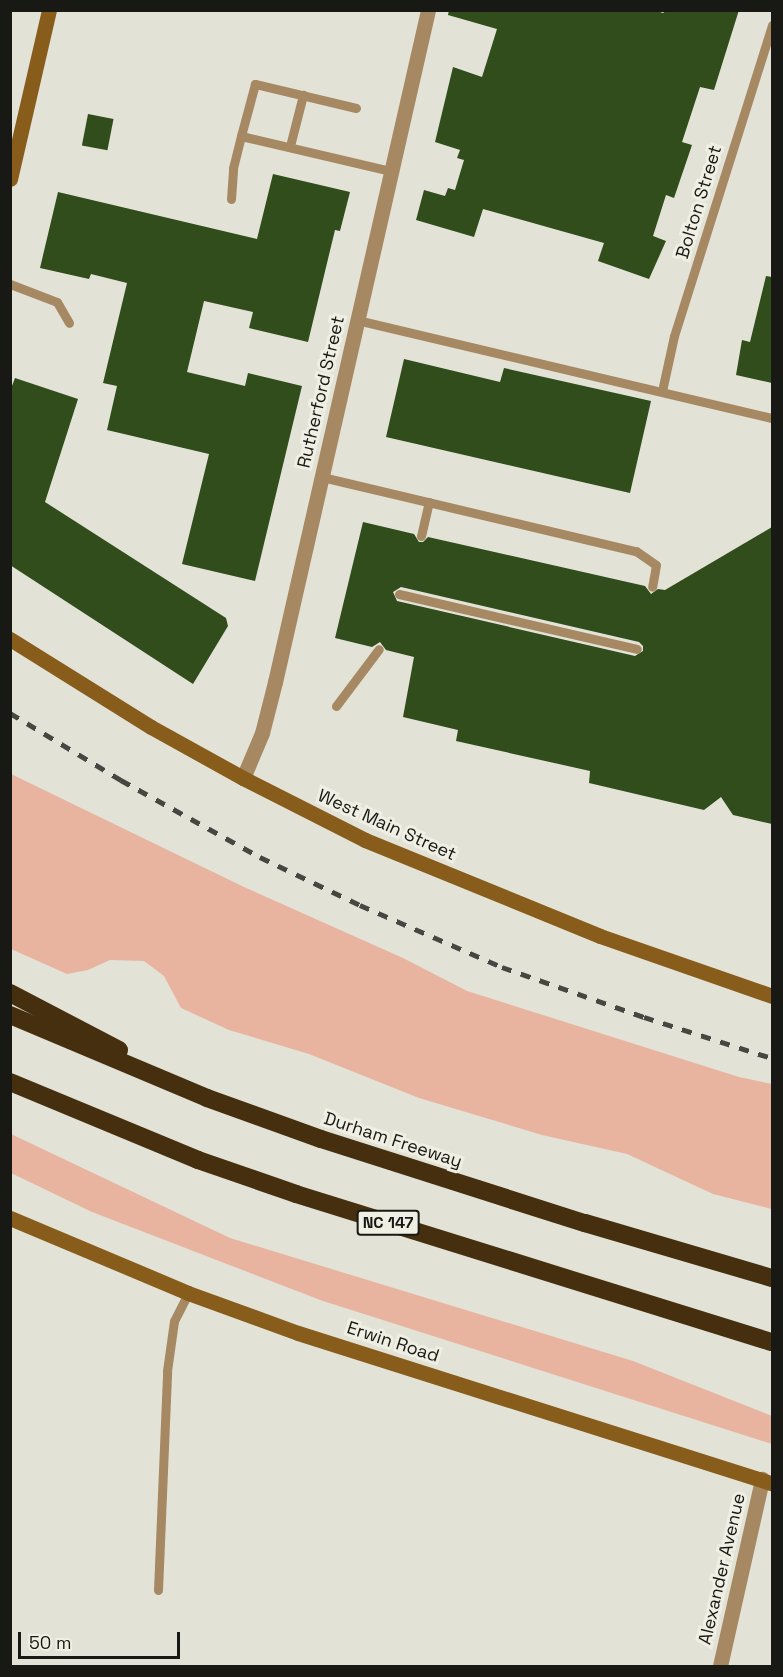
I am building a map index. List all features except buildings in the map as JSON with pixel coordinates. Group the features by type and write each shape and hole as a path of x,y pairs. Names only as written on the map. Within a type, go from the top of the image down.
{"highway":[{"path":"10,993 171,1076 207,1098"},
{"name":"Durham Freeway","path":"10,1015 207,1098 387,1160 596,1227 772,1278"},
{"name":"NC 147","path":"10,1082 198,1160 296,1194 772,1342"}],"main road":[{"path":"10,179 49,10"},
{"name":"West Main Street","path":"10,639 151,727 243,778 365,840 600,936 772,996"},
{"name":"Erwin Road","path":"10,1218 188,1293 298,1333 767,1481"}],"street":[{"name":"Rutherford Street","path":"243,778 262,733 428,10"},
{"name":"Alexander Avenue","path":"720,1666 767,1481"}],"lane":[{"name":"Bolton Street","path":"662,391 674,336 772,25"},
{"path":"231,199 233,168 255,84 356,108"},
{"path":"290,146 303,96"},
{"path":"241,136 390,171"},
{"path":"10,284 57,302 69,323"},
{"path":"357,320 772,418"},
{"path":"322,477 636,551 656,565 652,587"},
{"path":"421,536 429,502"},
{"path":"399,594 637,649"},
{"path":"336,706 379,648"},
{"path":"158,1590 167,1371 174,1321 188,1293"}],"shaded area":[{"path":"11,774 244,887 403,958 467,991 739,1077 772,1084 772,1209 713,1194 627,1154 542,1135 419,1098 309,1054 229,1030 181,1008 164,976 144,961 110,960 88,970 67,974 11,949"},
{"path":"11,1134 230,1238 633,1361 772,1416 772,1444 323,1301 92,1212 11,1173"}],"railway":[{"path":"10,713 121,780 260,857 360,905 502,967 644,1017 772,1058"}]}
